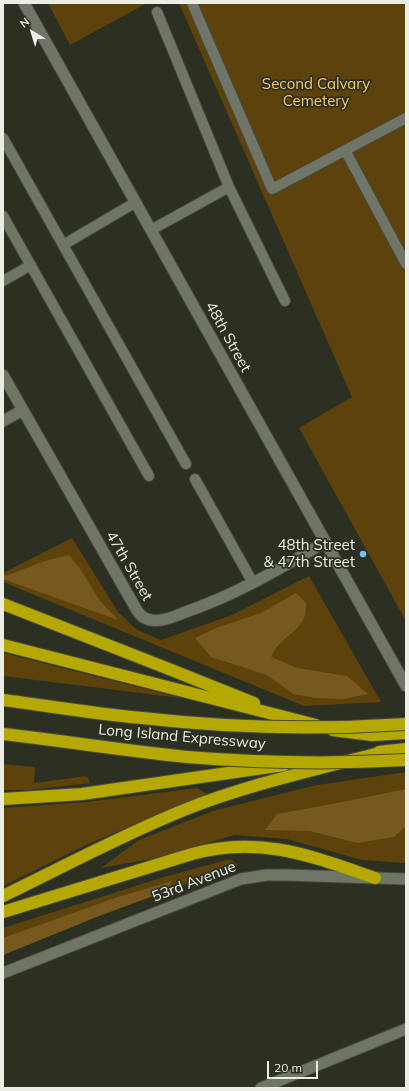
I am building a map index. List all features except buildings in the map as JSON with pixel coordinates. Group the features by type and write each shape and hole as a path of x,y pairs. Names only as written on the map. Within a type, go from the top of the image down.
{"highway":[{"path":"3,604 174,670 294,720"},
{"path":"3,645 341,732 385,735 406,734"},
{"name":"Long Island Expressway","path":"3,700 142,718 265,727 327,728 406,724"},
{"name":"Long Island Expressway","path":"3,734 186,757 243,761 325,762 406,760"},
{"path":"3,799 82,794 406,749"},
{"path":"3,896 126,835 184,810 242,790 387,751"},
{"path":"3,912 192,854 227,847 260,847 296,852 375,878"}],"street":[{"name":"48th Street","path":"24,3 404,682"},
{"name":"47th Street","path":"3,375 134,607 147,620 153,621 177,616 216,601 254,583 325,542"},
{"path":"3,421 23,410"},
{"name":"53rd Avenue","path":"3,973 241,879 267,875 286,875 406,879"},
{"path":"261,1088 406,1029"}],"lane":[{"path":"192,3 272,189 406,118"},
{"path":"157,12 229,187 285,301"},
{"path":"3,138 186,464"},
{"path":"345,150 406,264"},
{"path":"151,230 229,187"},
{"path":"63,245 136,202"},
{"path":"3,216 149,476"},
{"path":"3,281 31,265"},
{"path":"195,478 254,583"}],"green space":[{"path":"48,3 147,3 70,45"},
{"name":"Second Calvary Cemetery","path":"179,3 406,3 406,621 299,428 352,397"},
{"path":"72,538 118,612 137,630 161,640 232,615 309,576 381,702 304,706 3,582 3,573"},
{"path":"3,653 181,698 3,676"},
{"path":"3,764 35,767 34,783 87,776 90,783 29,790 3,790"},
{"path":"406,772 406,863 362,860 287,839 234,835 162,857 101,868 139,840 213,811 317,785"},
{"path":"197,788 207,794 88,844 3,886 3,808 87,802"},
{"path":"230,859 238,865 99,916 3,955 3,928 164,877"}],"shaded area":[{"path":"69,555 81,570 100,601 118,620 3,579 3,575 6,576 45,561"},
{"path":"296,593 306,603 306,611 302,623 277,647 271,657 297,668 347,676 368,694 344,699 316,698 293,694 267,675 211,657 195,638 216,628 261,613"},
{"path":"406,789 406,826 394,837 357,843 310,831 265,830 277,814"},
{"path":"172,881 166,891 99,916 3,955 3,938 115,898"}],"place":[{"name":"48th Street & 47th Street","path":"363,554"}]}
